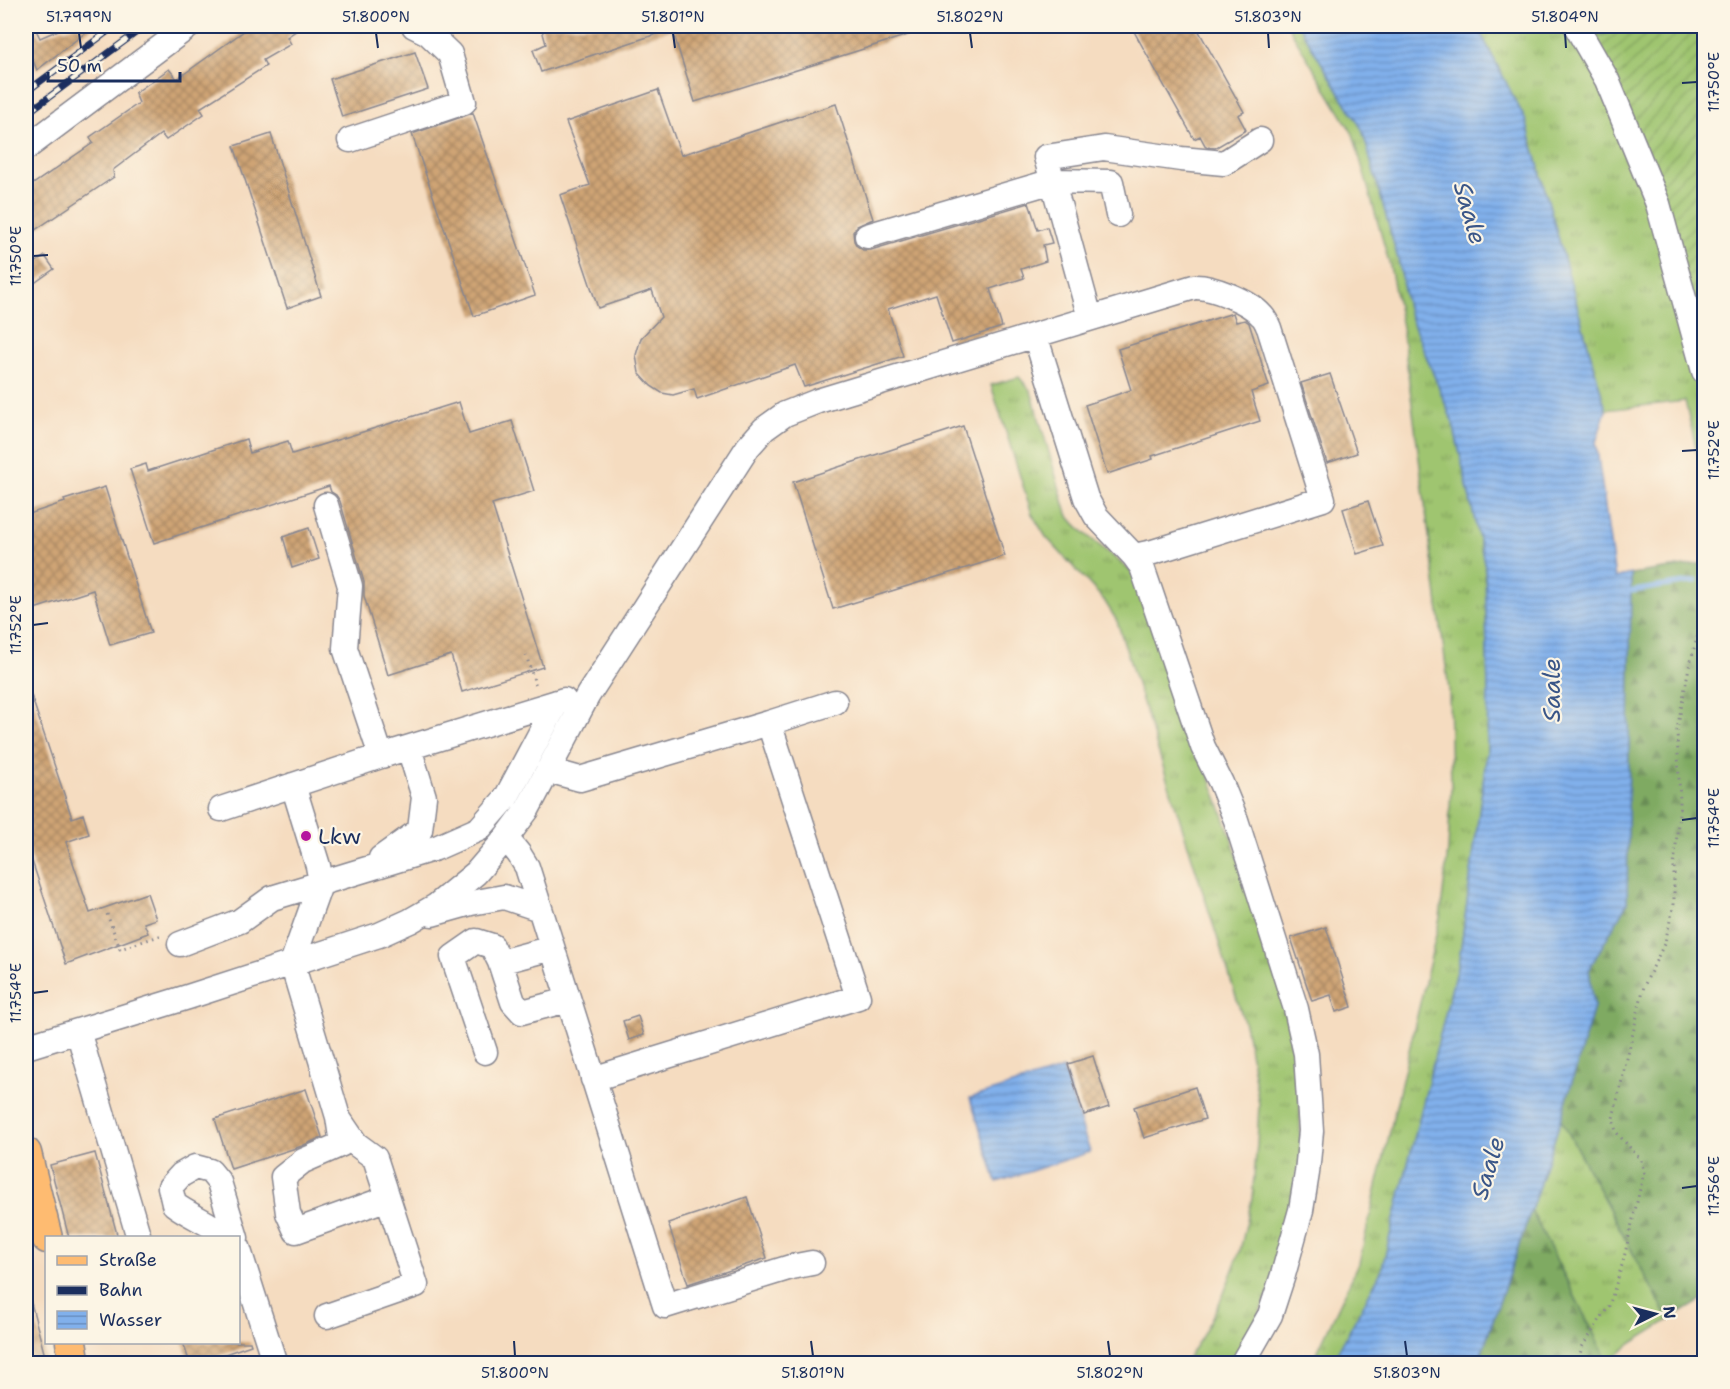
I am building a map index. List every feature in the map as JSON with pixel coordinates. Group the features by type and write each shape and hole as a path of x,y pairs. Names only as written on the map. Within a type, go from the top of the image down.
{"main road":[{"path":"26,1154 46,1236"},
{"path":"71,1344 75,1364"}],"street":[{"path":"26,148 189,26"},
{"path":"350,140 465,102 450,54 428,33 414,26"},
{"path":"1575,26 1606,80 1658,204 1704,371"},
{"path":"1090,318 1046,157 1104,148 1224,163 1260,140"},
{"path":"867,236 1053,181 1111,182 1118,214"},
{"path":"26,1047 379,935 436,906 476,873 507,838 527,810 588,695 748,447 764,429 785,414 818,401 1202,286 1253,308 1262,315 1269,328 1323,499 1134,556"},
{"path":"1035,335 1086,498 1096,516 1142,567 1203,747 1236,820 1296,1009 1306,1054 1311,1131 1301,1210 1270,1315 1242,1364"},
{"path":"326,505 350,586 345,648 381,756"},
{"path":"221,809 381,756 549,704 588,695"},
{"path":"548,770 580,779 835,702"},
{"path":"172,939 240,921 272,898 436,848 478,829 506,798 549,704"},
{"path":"593,1078 858,997 769,723"},
{"path":"362,872 420,830 423,797 409,748"},
{"path":"293,785 321,882 292,963 338,1117 342,1144 303,1161 283,1177 288,1213 296,1231 388,1198"},
{"path":"507,838 527,867 665,1306 791,1267 812,1263"},
{"path":"410,921 471,903 504,897 540,909"},
{"path":"485,1052 453,957 476,941 492,946 500,962 513,1002 522,1012 568,1000"},
{"path":"500,962 552,948"},
{"path":"78,1031 139,1236"},
{"path":"327,1316 416,1286 375,1158 356,1144 338,1117"},
{"path":"225,1236 219,1230 187,1214 174,1204 170,1187 181,1174 195,1167 210,1170 219,1182 235,1236"},
{"path":"240,1250 275,1364"}],"path":[{"path":"1577,1364 1582,1347 1609,1306 1623,1262 1644,1172 1641,1160 1616,1132 1613,1118 1644,986 1665,942 1674,904 1674,866 1680,803 1677,730 1689,667 1704,613"},
{"path":"526,655 549,704"},
{"path":"107,914 120,949 172,939"}],"green space":[{"path":"1288,26 1299,26 1362,129 1400,266 1407,308 1453,423 1485,566 1487,752 1460,955 1381,1272 1332,1364 1312,1363 1359,1263 1440,918 1448,850 1451,787 1449,690 1402,327 1390,266 1353,134"},
{"path":"1477,26 1627,26 1591,39 1704,337 1704,481 1685,401 1606,410 1526,121"},
{"path":"1627,26 1704,26 1704,337 1591,39"},
{"path":"1019,377 1031,391 1067,514 1083,532 1139,580 1230,834 1289,1015 1299,1065 1301,1158 1269,1293 1234,1363 1184,1363 1201,1338 1223,1296 1240,1251 1252,1198 1259,1104 1246,1028 1117,621 1104,600 1046,537 1032,514 991,385"},
{"path":"1704,563 1704,1299 1669,1320 1561,1119 1594,1007 1589,969 1627,903 1631,574"},
{"path":"1561,1119 1669,1320 1632,1343 1608,1362 1531,1210"},
{"path":"1531,1210 1608,1362 1607,1364 1478,1364"}],"water":[{"name":"Saale","path":"1299,26 1477,26 1526,121 1606,410 1596,442 1615,578 1631,574 1627,903 1589,969 1594,1007 1561,1119 1478,1363 1332,1363 1381,1272 1460,955 1487,752 1485,566 1453,423 1407,308 1400,266 1362,129"},
{"path":"1063,1069 1090,1152 997,1182 970,1098"}],"building":[{"path":"26,26 34,26 40,38 63,28 65,30 74,26 94,26 37,70 26,45"},
{"path":"251,26 303,26 287,37 291,44 263,60 266,66 200,108 204,114 166,140 161,134 113,170 114,177 26,236 26,189 93,143 90,137 139,103 135,93 169,69 177,79"},
{"path":"541,26 927,26 927,29 695,102 672,29 541,72 533,50 546,44"},
{"path":"1131,26 1196,26 1244,112 1238,115 1246,130 1215,148 1206,147 1200,136 1194,139"},
{"path":"415,52 428,89 342,117 330,79"},
{"path":"658,90 681,155 836,104 873,219 857,226 853,232 854,241 863,250 871,250 1029,203 1038,230 1047,227 1052,243 1043,245 1046,261 1021,269 1024,278 990,289 1002,327 952,343 936,294 888,309 903,356 804,387 795,365 697,399 694,389 673,395 662,393 651,386 639,373 636,355 641,338 661,317 652,290 598,308 560,195 590,185 566,122"},
{"path":"473,113 535,295 474,316 412,134"},
{"path":"271,134 321,296 287,308 234,146"},
{"path":"45,256 54,269 26,289 26,269"},
{"path":"1233,313 1236,322 1245,320 1249,323 1269,386 1251,392 1260,421 1152,456 1153,459 1107,474 1085,405 1131,390 1118,349"},
{"path":"1330,374 1357,453 1327,463 1301,383"},
{"path":"459,402 469,434 512,421 534,491 492,504 543,667 462,692 451,655 388,675 364,596 364,582 340,501 331,492 329,486 154,543 130,469 146,464 148,471 246,439 250,453 288,441 292,454"},
{"path":"963,426 1005,556 833,609 793,482"},
{"path":"105,487 151,633 110,645 93,590 31,610 26,593 26,515"},
{"path":"1368,501 1383,546 1357,554 1343,509"},
{"path":"309,528 319,559 292,568 283,537"},
{"path":"26,686 28,686 72,818 83,814 89,834 66,842 90,913 147,893 156,919 144,923 148,933 66,964 26,843"},
{"path":"1326,927 1352,1007 1336,1012 1331,995 1312,1001 1291,938"},
{"path":"638,1016 644,1035 629,1040 623,1021"},
{"path":"1093,1056 1109,1107 1084,1115 1068,1064"},
{"path":"1195,1087 1205,1119 1144,1138 1134,1107"},
{"path":"306,1089 322,1137 302,1146 231,1169 215,1119"},
{"path":"95,1153 117,1236 68,1236 50,1165"},
{"path":"747,1197 767,1258 688,1284 668,1223"},
{"path":"26,1299 30,1299 47,1364 26,1364"},
{"path":"250,1342 251,1345 190,1364 184,1344"}],"waterway":[{"path":"1626,592 1696,581"}],"railway":[{"path":"26,92 115,26"},
{"path":"26,114 145,26"}],"place":[{"name":"Lkw","path":"306,836"}]}
